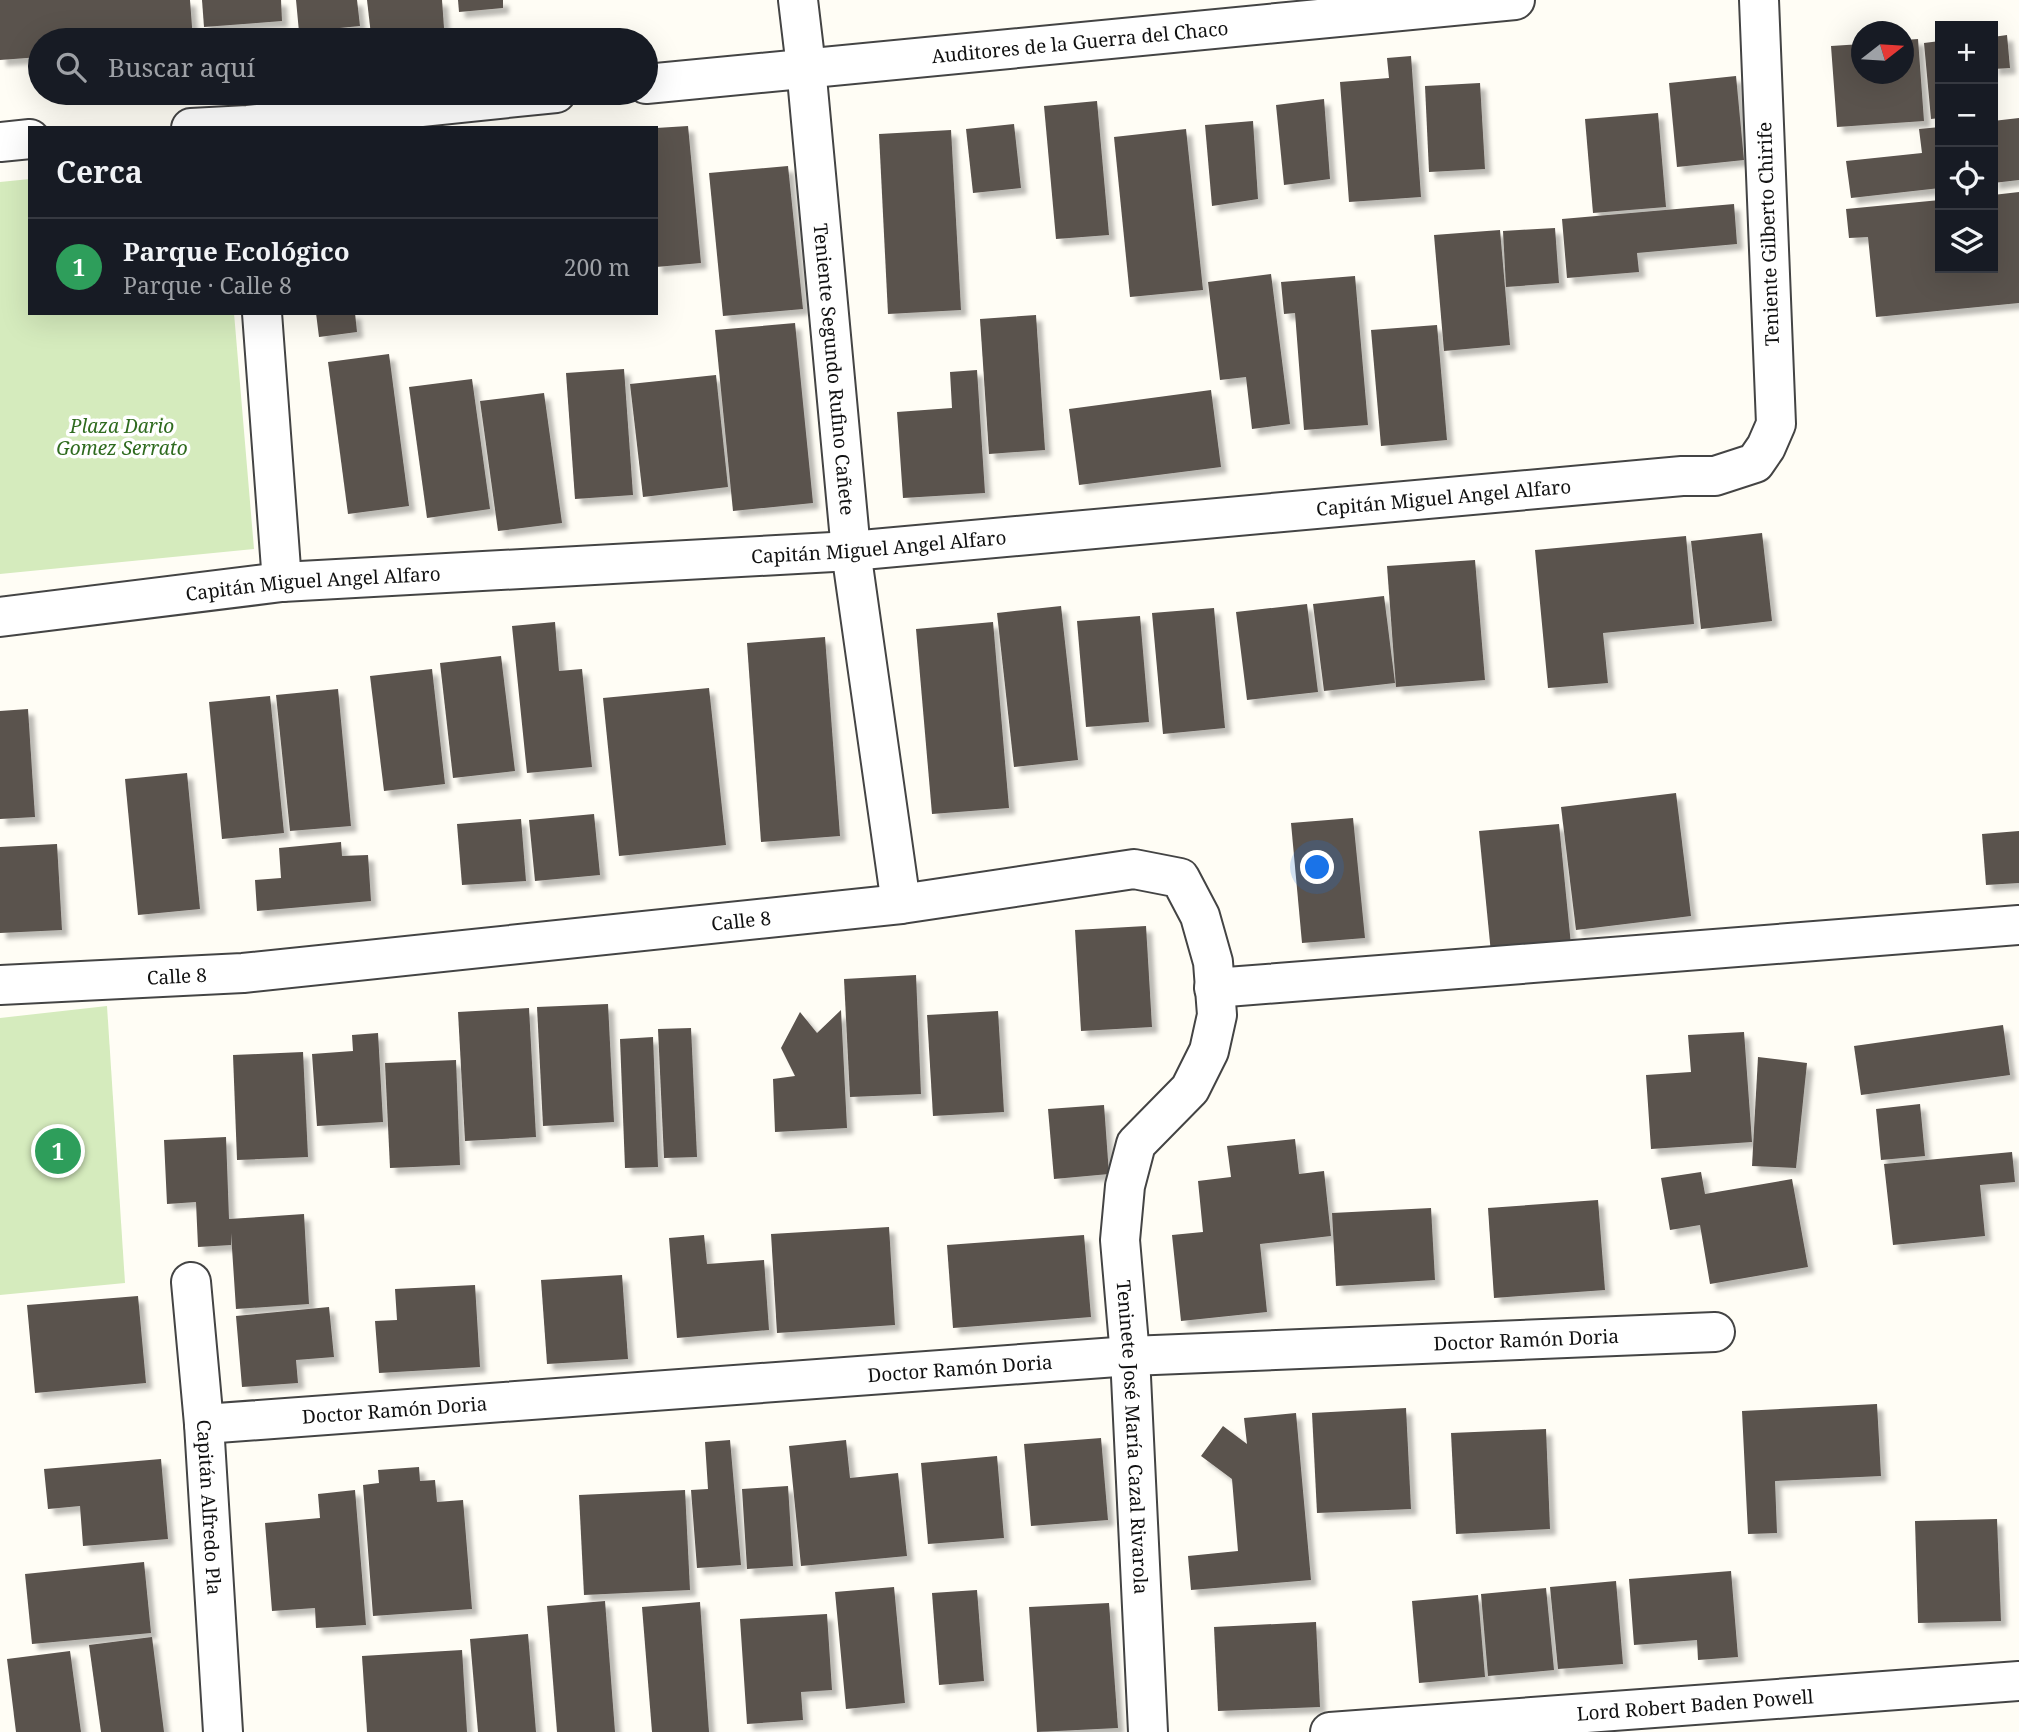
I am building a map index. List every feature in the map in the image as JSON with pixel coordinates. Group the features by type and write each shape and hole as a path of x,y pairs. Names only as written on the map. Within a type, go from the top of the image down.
{"street":[{"name":"Teniente Segundo Rufino Cañete","path":"798,0 850,551 901,904"},
{"name":"Auditores de la Guerra del Chaco","path":"658,82 1515,0"},
{"name":"Teniente Gilberto Chirife","path":"1755,463 1776,424 1759,0"},
{"path":"248,126 444,105"},
{"path":"0,142 28,139"},
{"path":"262,315 282,582"},
{"name":"Capitán Miguel Angel Alfaro","path":"0,617 282,582 850,551 1715,475 1755,463"},
{"name":"Calle 8","path":"0,985 243,973 901,904 1133,869 1180,878 1200,916 1213,962 1217,1015 1209,1051 1190,1089 1136,1144"},
{"path":"1214,988 2019,925"},
{"name":"Teninete José María Cazal Rivarola","path":"1136,1144 1125,1186 1120,1240 1130,1356 1148,1732"},
{"name":"Capitán Alfredo Pla","path":"191,1282 204,1424 223,1732"},
{"name":"Doctor Ramón Doria","path":"204,1424 1130,1356 1715,1332"},
{"name":"Lord Robert Baden Powell","path":"1330,1732 2019,1681"}],"green space":[{"name":"Plaza Dario Gomez Serrato","path":"28,179 28,315 234,315 254,549 0,574 0,182"},
{"path":"107,1006 125,1283 0,1295 0,1018"}],"building":[{"path":"0,0 190,0 192,28 28,28 28,58 0,60"},
{"path":"202,0 281,0 282,21 204,27"},
{"path":"296,0 357,0 360,26 299,28"},
{"path":"367,0 442,0 444,28 370,28"},
{"path":"458,0 503,0 503,8 459,12"},
{"path":"2007,35 2010,68 1998,69 1998,36"},
{"path":"1914,39 1918,39 1924,121 1837,127 1831,46 1851,45 1851,84 1914,84"},
{"path":"1935,42 1935,119 1931,119 1924,43"},
{"path":"1411,56 1421,197 1349,202 1340,82 1389,78 1387,58"},
{"path":"1736,76 1744,160 1677,167 1669,83"},
{"path":"1480,83 1485,169 1429,172 1425,86"},
{"path":"1324,99 1330,179 1284,185 1276,105"},
{"path":"1097,101 1109,235 1056,239 1044,106"},
{"path":"1658,113 1666,207 1593,213 1585,119"},
{"path":"2019,118 2019,180 1998,182 1998,120"},
{"path":"1253,121 1258,199 1212,206 1205,125"},
{"path":"1014,124 1021,188 973,193 966,129"},
{"path":"688,126 701,263 658,267 658,128"},
{"path":"1935,127 1935,189 1851,198 1846,161 1922,153 1919,129"},
{"path":"1186,129 1203,290 1130,297 1114,137"},
{"path":"951,130 961,310 888,314 879,134"},
{"path":"788,166 803,309 723,316 709,173"},
{"path":"2019,192 2019,303 1876,317 1868,237 1849,238 1846,209 1935,200 1935,273 1998,273 1998,194"},
{"path":"1734,204 1737,244 1637,253 1639,272 1567,278 1562,219"},
{"path":"1555,228 1559,283 1506,287 1503,231"},
{"path":"1500,230 1510,345 1444,351 1434,235"},
{"path":"1271,274 1290,424 1252,429 1246,377 1220,380 1208,282"},
{"path":"1355,276 1368,425 1304,430 1295,313 1284,314 1281,282"},
{"path":"316,315 355,315 357,332 319,337"},
{"path":"1036,315 1045,450 989,454 980,319"},
{"path":"795,323 813,503 733,511 715,330"},
{"path":"1437,325 1447,440 1381,446 1371,330"},
{"path":"389,354 409,506 348,514 328,362"},
{"path":"624,369 633,495 575,499 566,373"},
{"path":"977,370 985,493 903,498 897,412 952,408 950,372"},
{"path":"716,375 728,487 643,497 630,384"},
{"path":"472,379 490,509 427,518 409,387"},
{"path":"1211,390 1221,467 1079,485 1069,409"},
{"path":"544,393 562,523 498,531 480,401"},
{"path":"1762,533 1772,621 1701,629 1691,541"},
{"path":"1686,536 1694,624 1603,633 1608,683 1548,688 1535,550"},
{"path":"1475,560 1485,680 1396,687 1387,566"},
{"path":"1384,596 1395,683 1324,691 1313,604"},
{"path":"1307,604 1318,692 1247,700 1236,612"},
{"path":"1061,606 1078,760 1014,767 997,613"},
{"path":"1214,608 1225,728 1163,734 1152,613"},
{"path":"1140,616 1149,722 1086,727 1077,621"},
{"path":"555,622 559,671 582,669 592,767 527,773 512,626"},
{"path":"993,622 1009,808 932,814 916,629"},
{"path":"825,637 840,836 761,842 747,643"},
{"path":"501,656 515,771 453,778 440,663"},
{"path":"432,669 445,784 384,791 370,676"},
{"path":"709,688 726,845 619,856 603,698"},
{"path":"338,689 351,826 290,831 276,695"},
{"path":"270,696 284,833 222,839 209,702"},
{"path":"28,709 35,817 0,819 0,711"},
{"path":"187,773 200,909 138,915 125,779"},
{"path":"1676,793 1691,916 1576,930 1561,807"},
{"path":"594,814 600,875 535,881 529,820"},
{"path":"1353,818 1365,938 1302,943 1291,823"},
{"path":"521,819 526,881 462,885 457,824"},
{"path":"1559,824 1571,945 1491,953 1479,831"},
{"path":"2019,831 2019,883 1986,885 1982,834"},
{"path":"341,842 342,856 368,855 371,901 257,911 255,880 281,878 279,848"},
{"path":"57,844 62,930 0,933 0,847"},
{"path":"1146,926 1152,1027 1081,1031 1075,930"},
{"path":"916,975 921,1094 850,1097 844,979"},
{"path":"608,1004 614,1122 543,1126 537,1007"},
{"path":"529,1008 536,1137 465,1141 458,1012"},
{"path":"841,1010 847,1128 775,1132 773,1079 795,1076 781,1048 800,1012 817,1033"},
{"path":"998,1011 1004,1112 933,1116 927,1015"},
{"path":"2003,1025 2010,1075 1861,1095 1854,1046"},
{"path":"691,1028 697,1157 664,1158 658,1029"},
{"path":"1744,1032 1752,1142 1651,1149 1646,1075 1691,1072 1688,1035"},
{"path":"378,1033 383,1122 317,1126 312,1054 353,1051 352,1035"},
{"path":"653,1037 658,1167 625,1168 620,1039"},
{"path":"303,1052 308,1157 237,1160 233,1055"},
{"path":"1758,1057 1807,1063 1796,1168 1752,1166"},
{"path":"456,1060 460,1165 390,1168 385,1063"},
{"path":"1920,1104 1925,1156 1881,1160 1876,1109"},
{"path":"1104,1105 1109,1174 1054,1179 1048,1109"},
{"path":"226,1137 229,1219 304,1214 309,1304 236,1309 231,1233 231,1245 198,1247 196,1202 167,1204 164,1140"},
{"path":"1295,1139 1299,1174 1324,1171 1331,1236 1260,1244 1267,1312 1181,1321 1172,1235 1203,1232 1198,1181 1231,1177 1227,1146"},
{"path":"2012,1152 2015,1182 1980,1185 1985,1236 1893,1245 1884,1164"},
{"path":"1701,1172 1705,1194 1792,1179 1808,1267 1710,1284 1700,1225 1670,1230 1661,1178"},
{"path":"1598,1200 1605,1290 1494,1298 1488,1208"},
{"path":"1431,1208 1435,1280 1336,1286 1332,1213"},
{"path":"889,1227 895,1325 777,1333 771,1234"},
{"path":"704,1235 707,1264 764,1260 769,1330 677,1338 669,1238"},
{"path":"1084,1235 1091,1317 953,1328 947,1245"},
{"path":"622,1275 628,1359 547,1364 541,1280"},
{"path":"475,1285 480,1367 379,1373 375,1321 397,1320 395,1289"},
{"path":"138,1296 146,1383 35,1393 27,1305"},
{"path":"329,1307 334,1357 296,1360 298,1383 242,1387 236,1316"},
{"path":"1877,1404 1881,1476 1775,1481 1777,1533 1748,1534 1742,1411"},
{"path":"1406,1408 1411,1509 1317,1513 1312,1413"},
{"path":"1296,1413 1311,1580 1191,1590 1188,1556 1238,1551 1232,1479 1201,1456 1223,1426 1247,1444 1244,1418"},
{"path":"1546,1429 1550,1529 1456,1534 1451,1433"},
{"path":"1101,1438 1108,1520 1031,1526 1024,1444"},
{"path":"730,1440 741,1565 697,1568 691,1490 708,1489 705,1442"},
{"path":"846,1440 850,1478 898,1473 907,1556 801,1566 789,1446"},
{"path":"997,1456 1004,1538 928,1544 921,1463"},
{"path":"161,1459 168,1539 83,1546 80,1506 48,1509 44,1469"},
{"path":"419,1467 420,1481 435,1480 437,1502 463,1500 472,1609 373,1616 363,1485 379,1483 378,1470"},
{"path":"788,1486 793,1566 747,1569 742,1489"},
{"path":"355,1490 366,1625 316,1628 315,1608 272,1611 265,1523 320,1518 318,1494"},
{"path":"685,1490 690,1590 584,1595 579,1495"},
{"path":"1997,1519 2001,1621 1918,1623 1915,1521"},
{"path":"144,1562 151,1633 32,1644 25,1574"},
{"path":"1731,1571 1738,1657 1698,1660 1697,1640 1634,1645 1629,1579"},
{"path":"1616,1581 1623,1664 1558,1669 1550,1587"},
{"path":"894,1587 905,1703 846,1709 835,1592"},
{"path":"1546,1588 1554,1670 1488,1676 1481,1594"},
{"path":"977,1590 984,1681 939,1685 932,1593"},
{"path":"1478,1595 1485,1677 1419,1683 1412,1601"},
{"path":"605,1601 615,1732 557,1732 547,1606"},
{"path":"700,1602 709,1732 652,1732 642,1607"},
{"path":"1109,1603 1118,1728 1037,1732 1029,1607"},
{"path":"827,1614 832,1690 801,1692 803,1720 747,1724 740,1619"},
{"path":"1316,1622 1320,1707 1218,1711 1214,1627"},
{"path":"528,1634 536,1732 478,1732 470,1639"},
{"path":"152,1637 164,1732 101,1732 89,1645"},
{"path":"462,1650 467,1732 367,1732 362,1656"},
{"path":"70,1651 81,1732 16,1732 7,1659"}],"place":[{"name":"Parque Ecológico","path":"58,1151"}]}
